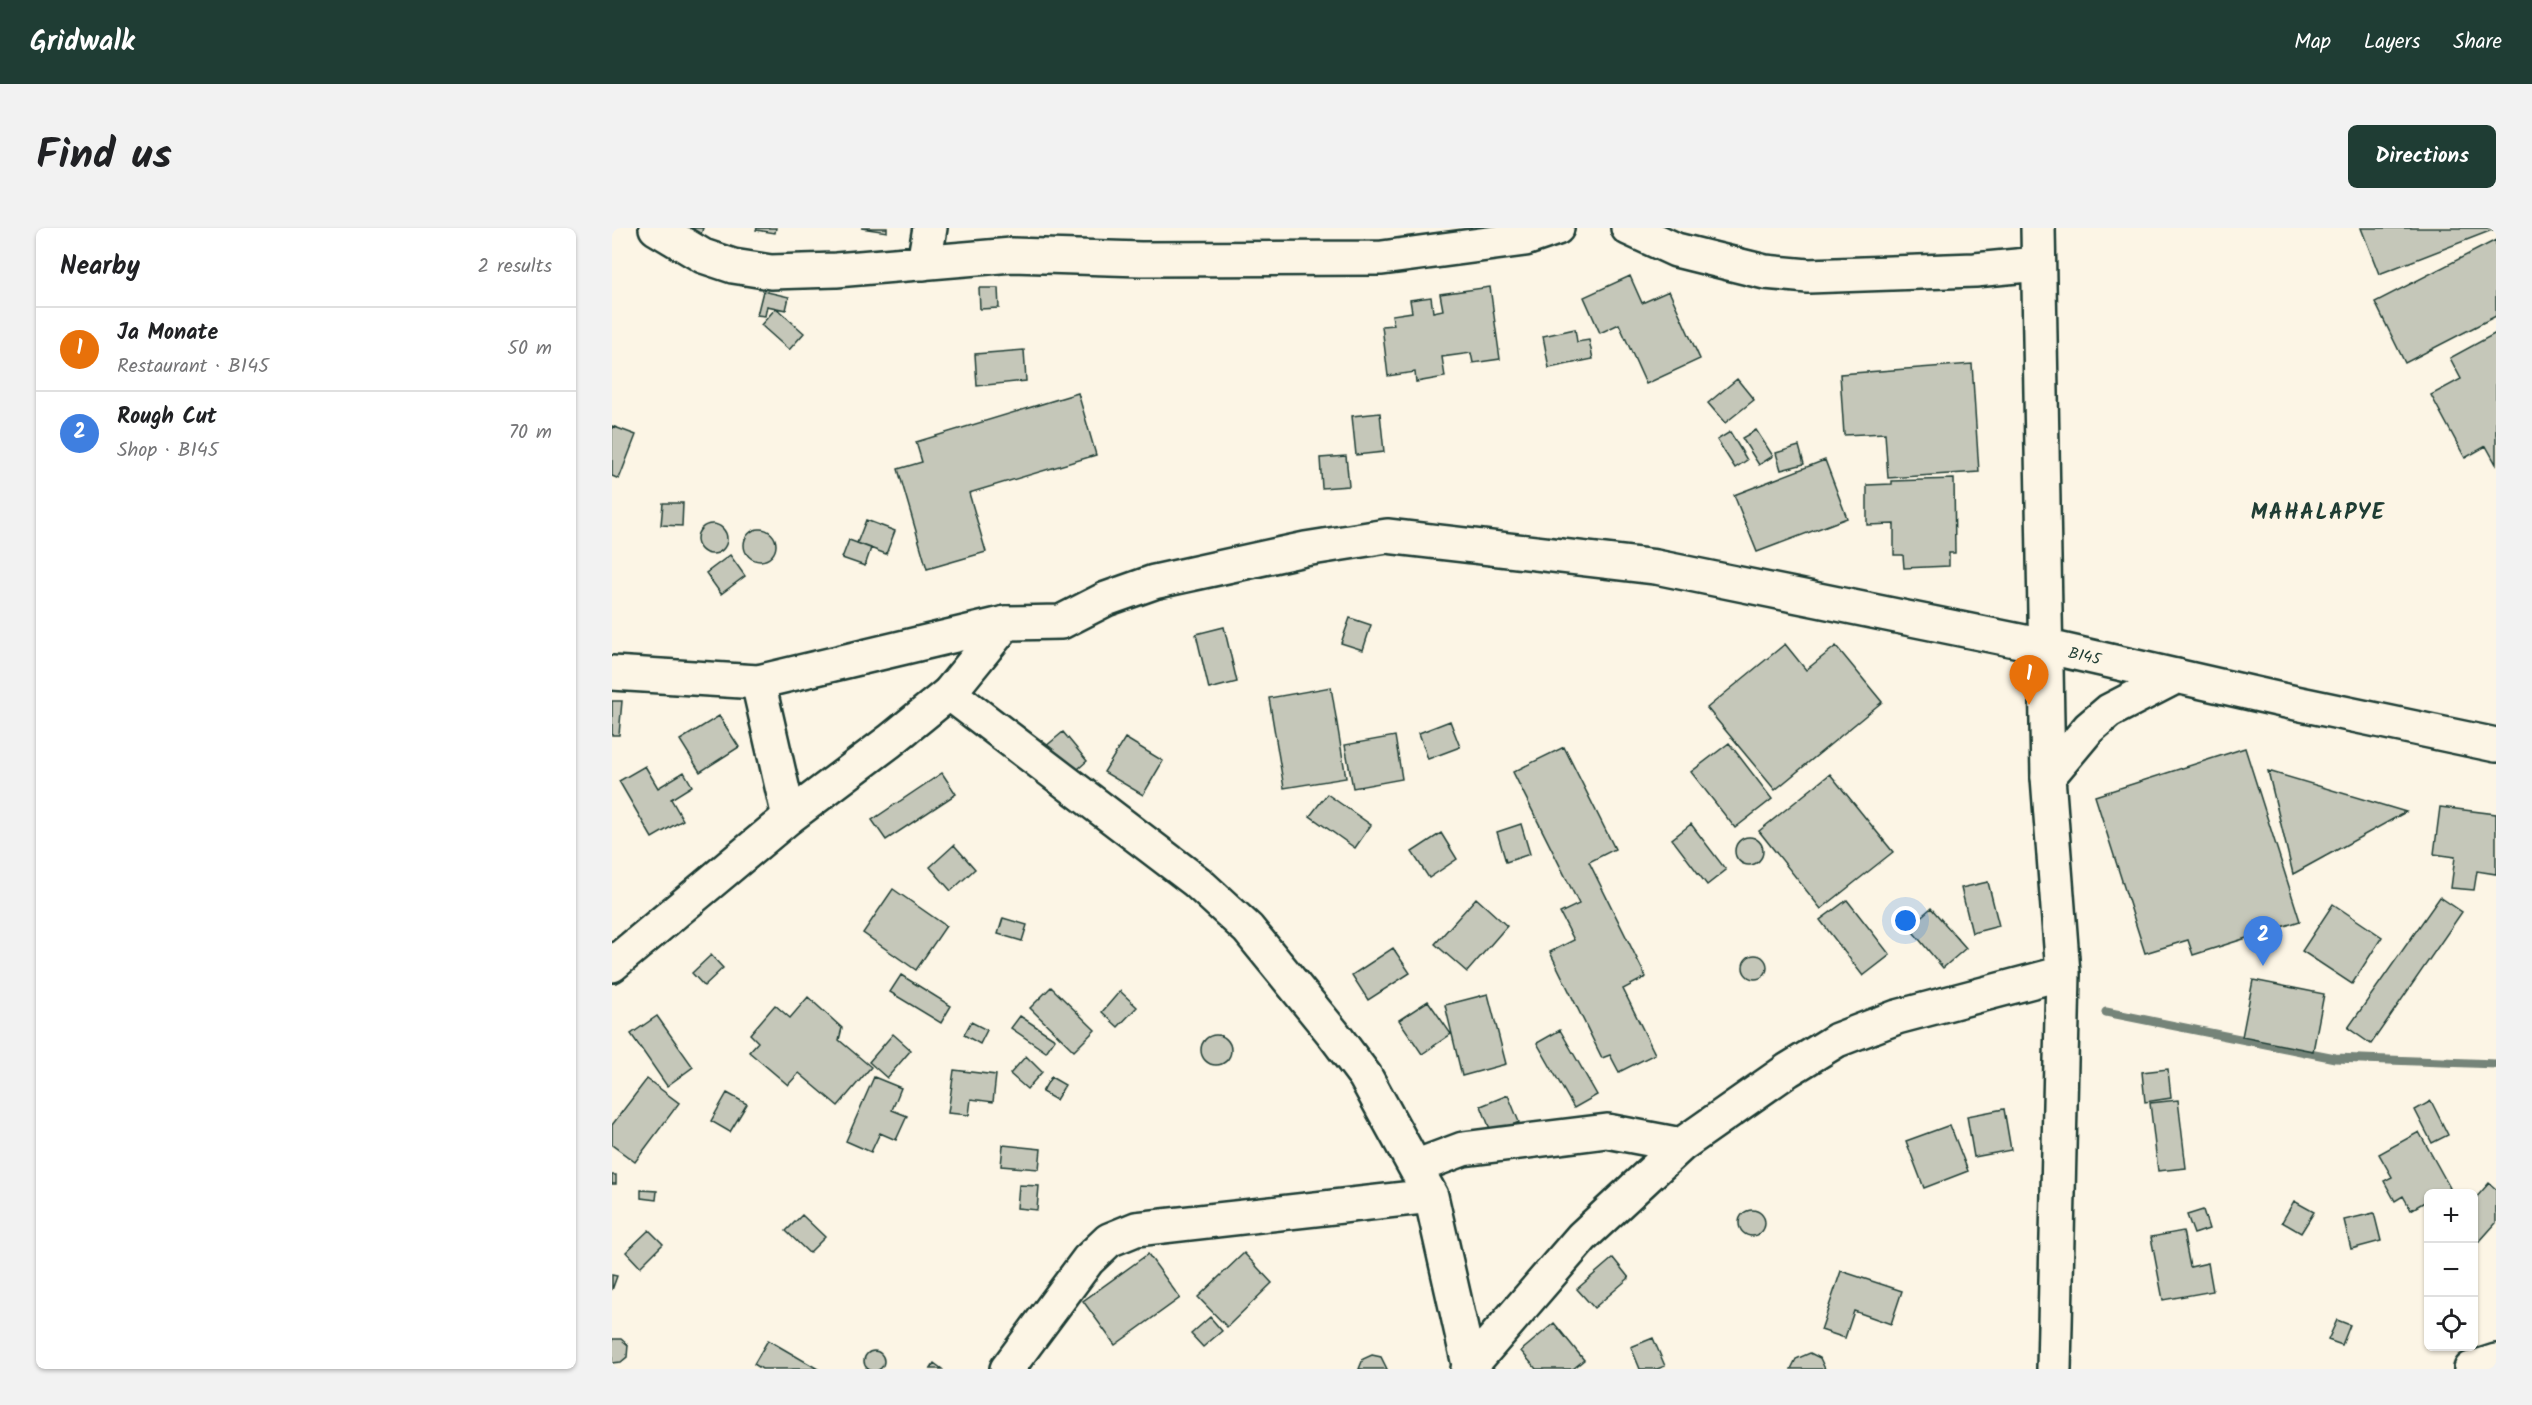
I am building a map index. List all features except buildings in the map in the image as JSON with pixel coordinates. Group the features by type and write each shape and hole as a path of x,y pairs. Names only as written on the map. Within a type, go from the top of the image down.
{"street":[{"path":"656,228 703,256 733,266 771,272 836,270 1012,255 1141,259 1382,258 1525,239 1557,228"},
{"path":"924,263 930,228"},
{"path":"1628,228 1676,250 1764,272 1808,276 1975,270 2038,264"},
{"path":"2038,228 2048,777 2063,973 2055,1369"},
{"name":"B145","path":"1006,623 1061,622 1106,599 1154,582 1305,549 1387,536 1656,567 2044,646 2496,745"},
{"path":"612,673 758,682 1006,623"},
{"path":"612,965 789,817 949,693 1006,623"},
{"path":"2048,777 2089,728 2109,711 2177,676"},
{"path":"758,682 789,817"},
{"path":"949,693 1197,882 1248,929 1332,1032 1365,1076 1431,1196 1469,1368"},
{"path":"1469,1368 1582,1237 1681,1145 1788,1070 1837,1040 1897,1017 2063,973"},
{"path":"1415,1167 1463,1149 1607,1131 1681,1145"},
{"path":"1006,1369 1088,1260 1109,1240 1123,1233 1136,1229 1431,1196"},
{"path":"2471,1369 2496,1362"}],"waterway":[{"path":"2106,1012 2335,1058 2496,1064"}],"place":[{"name":"Ja Monate","path":"2029,705"},
{"name":"Rough Cut","path":"2263,966"}],"district":[{"name":"MAHALAPYE","path":"2318,511"}]}
